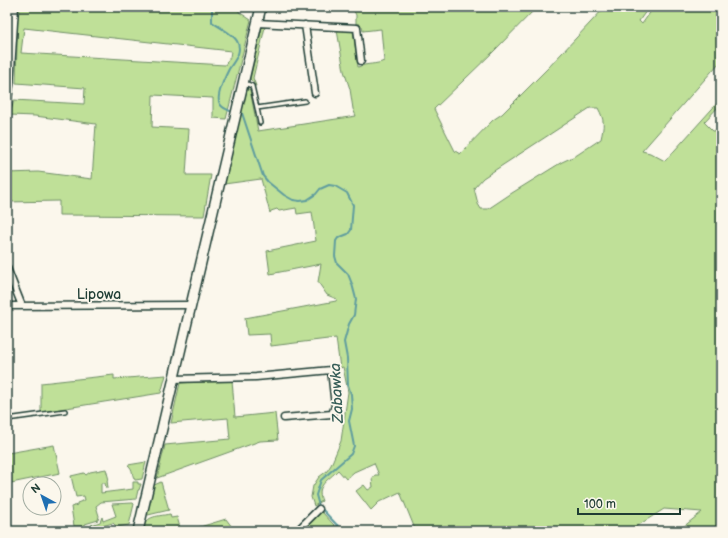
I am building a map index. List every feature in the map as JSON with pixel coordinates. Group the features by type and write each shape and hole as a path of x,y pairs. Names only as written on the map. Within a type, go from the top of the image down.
{"main road":[{"path":"138,531 261,7"}],"street":[{"path":"7,107 10,85 15,7"},
{"path":"257,22 357,28 361,61"},
{"path":"305,25 315,93"},
{"path":"7,268 22,306"},
{"name":"Lipowa","path":"7,306 191,305"},
{"path":"174,379 256,377 331,370 335,406 332,414 284,418"},
{"path":"297,531 320,508"}],"lane":[{"path":"243,82 252,86 260,123"},
{"path":"257,108 305,101"},
{"path":"7,420 65,411"}],"green space":[{"path":"18,7 239,7 239,12 251,20 226,119 213,118 213,98 153,95 152,127 189,129 186,175 211,175 204,216 59,215 59,201 7,202 7,173 38,172 92,179 96,124 35,116 10,115 14,100 84,104 85,88 16,83","holes":["24,28 231,51 230,57 225,65 21,53"]},
{"path":"352,7 537,7 434,109 455,151 460,154 493,120 502,114 548,68 605,7 649,7 639,21 642,24 654,7 721,7 721,64 719,63 642,151 650,153 665,161 721,99 721,104 704,122 713,131 721,130 721,531 678,531 702,512 664,509 629,531 414,531 415,529 400,492 379,502 371,510 356,491 364,485 368,490 373,487 372,479 375,475 379,475 374,463 354,472 346,479 338,470 324,483 320,491 322,501 314,506 311,497 313,486 319,477 327,471 331,465 341,441 348,392 343,367 340,368 336,338 271,346 270,334 247,335 245,318 336,301 337,299 327,295 318,282 321,264 270,274 267,251 316,241 312,212 297,214 296,208 279,211 277,209 271,211 270,213 261,179 224,184 247,89 250,90 258,131 356,116 344,71 337,30 353,31 358,67 384,61 381,29 363,31 362,26 356,25 356,15","holes":["590,108 598,108 602,116 603,123 601,139 488,209 481,209 478,204 474,188 483,178"]},
{"path":"262,27 265,27 253,78 255,86 250,79"},
{"path":"114,375 114,379 166,375 161,393 41,412 41,383"},
{"path":"232,380 235,417 275,413 278,440 260,441 157,478 165,445 230,439 228,418 171,423 180,383"},
{"path":"54,445 60,473 45,476 22,476 22,481 11,483 8,453"},
{"path":"146,462 142,479 135,480 128,465"},
{"path":"106,469 109,480 107,480 108,488 106,488 105,483 101,483 101,493 133,489 133,482 138,482 138,484 141,484 136,499 101,502 96,506 99,516 98,520 85,524 85,526 74,526 71,507 85,500 84,496 76,497 71,476 84,473 86,475 90,472"},
{"path":"161,482 169,510 148,515 146,513 152,486"},
{"path":"133,503 129,525 117,527 113,523 92,529 91,525 100,522 102,517 103,521 116,516 112,504"},
{"path":"320,511 334,525 342,531 304,531"},
{"path":"170,514 171,518 177,517 181,531 142,531 149,519 156,516"},
{"path":"226,519 235,531 187,531"}],"waterway":[{"name":"Zabawka","path":"212,7 212,22 232,36 239,45 237,56 225,77 219,97 221,105 230,111"},
{"name":"Zabawka","path":"242,113 263,176 268,182 284,195 293,200 300,201 307,200 316,194 320,189 329,185 335,186 347,193 353,205 351,230 348,234 338,238 336,241 335,256 337,263 348,274 356,299 354,315 349,324 344,342 352,409 349,421 354,446 351,454 321,480 316,495 319,506 345,531"}]}
